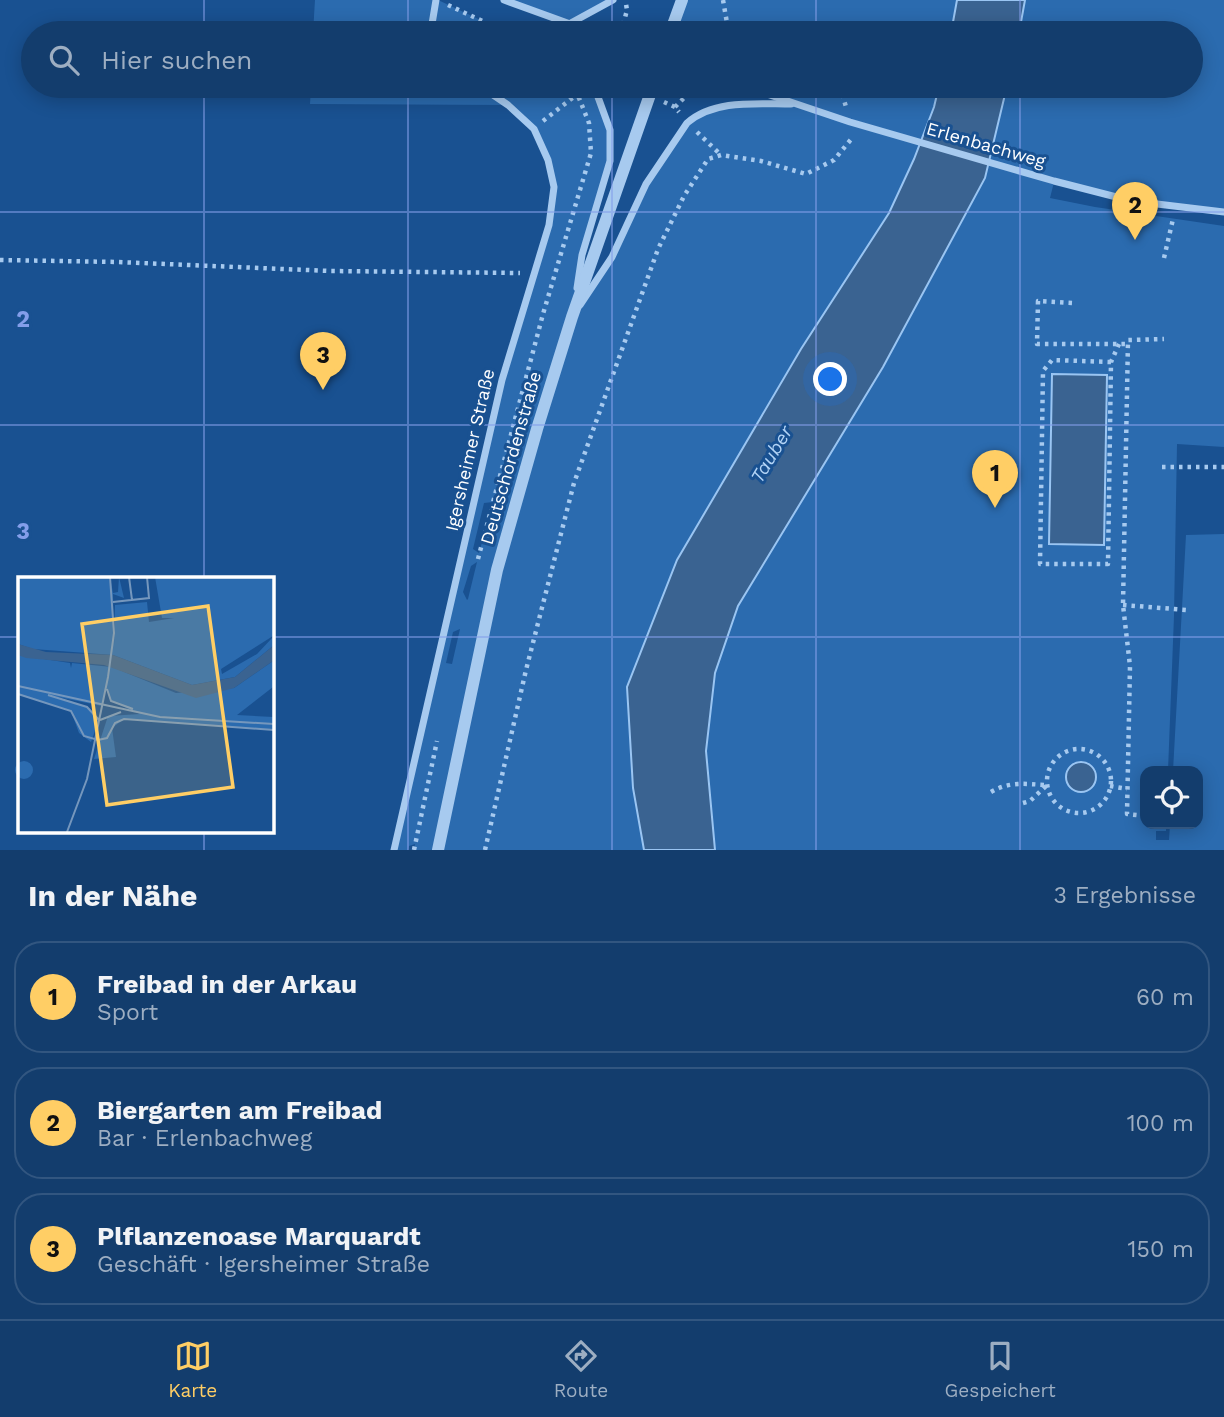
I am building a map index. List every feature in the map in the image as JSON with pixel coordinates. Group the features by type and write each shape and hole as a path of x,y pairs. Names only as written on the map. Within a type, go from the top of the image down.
{"street":[{"path":"433,21 437,0"},
{"path":"504,0 561,21"},
{"path":"574,21 613,0"},
{"path":"674,21 682,0"},
{"name":"Igersheimer Straße","path":"394,850 502,380 550,225 554,187 548,160 534,129 498,98"},
{"path":"572,317 582,255 610,161 610,130 598,98"},
{"name":"Deutschordenstraße","path":"438,850 497,570 572,317 649,98"},
{"name":"Erlenbachweg","path":"780,98 873,128 1132,201 1224,212"},
{"path":"572,317 612,257 646,184 687,123 696,115 736,103 799,104"}],"path":[{"path":"437,0 482,21"},
{"path":"624,21 627,10 625,0"},
{"path":"723,0 727,21"},
{"path":"534,129 571,98"},
{"path":"478,561 543,314 591,153 589,122 579,98"},
{"path":"675,107 684,98"},
{"path":"485,850 526,670 574,483 657,249 699,169 708,159 722,155 761,161 806,174 834,160 863,125"},
{"path":"1164,258 1173,218"},
{"path":"0,260 330,271 535,274"},
{"path":"1072,303 1038,301 1037,344 1128,344"},
{"path":"1140,815 1127,814 1130,667 1123,605 1128,340 1164,339"},
{"path":"1111,362 1052,360 1043,371 1040,564 1108,564 1111,362 1119,345"},
{"path":"1162,467 1224,467"},
{"path":"1123,605 1187,610"},
{"path":"414,850 439,730"},
{"path":"1079,748 1100,756 1111,775 1111,786 1101,804 1083,813 1063,809 1055,803 1046,785 1046,774 1058,755 1079,748"},
{"path":"991,792 1004,784 1046,785"},
{"path":"1023,803 1030,801 1046,785"},
{"path":"1111,786 1128,789"}],"shaded area":[{"path":"315,0 438,0 483,21 314,21"},
{"path":"504,0 613,0 574,21 561,21"},
{"path":"682,0 957,0 953,21 674,21"},
{"path":"1025,0 1224,0 1224,212 1132,201 1054,182 1050,198 1224,226 1224,447 1177,444 1168,766 1140,766 1140,829 1166,829 1156,831 1156,840 1169,840 1170,829 1203,829 1203,766 1173,766 1186,535 1224,534 1224,850 715,850 706,751 715,673 738,606 883,367 985,179 1004,98 1203,98 1203,21 1021,21"},
{"path":"310,98 598,98 610,130 610,161 582,255 573,315 612,257 646,184 696,115 736,103 795,104 778,98 936,98 914,159 889,213 801,349 677,560 627,687 633,788 644,850 414,850 415,844 409,846 408,850 394,850 502,380 549,225 554,187 534,129 508,105 310,104","holes":["484,503 493,503 479,553 473,549","477,562 468,599 467,600 463,592 471,566","460,629 452,664 446,663 453,632"]}],"water":[{"path":"957,0 1025,0 1021,21 953,21"},
{"name":"Tauber","path":"936,98 1004,98 985,178 883,367 738,606 715,673 706,751 715,850 644,850 633,788 627,687 677,560 801,349 889,213"},
{"path":"1052,374 1107,375 1104,545 1049,544"},
{"path":"1081,762 1092,766 1096,777 1092,788 1081,792 1070,788 1066,777 1070,766"}],"place":[{"name":"Biergarten am Freibad","path":"1135,240"},
{"name":"Plflanzenoase Marquardt","path":"323,390"},
{"name":"Freibad in der Arkau","path":"995,508"}]}
